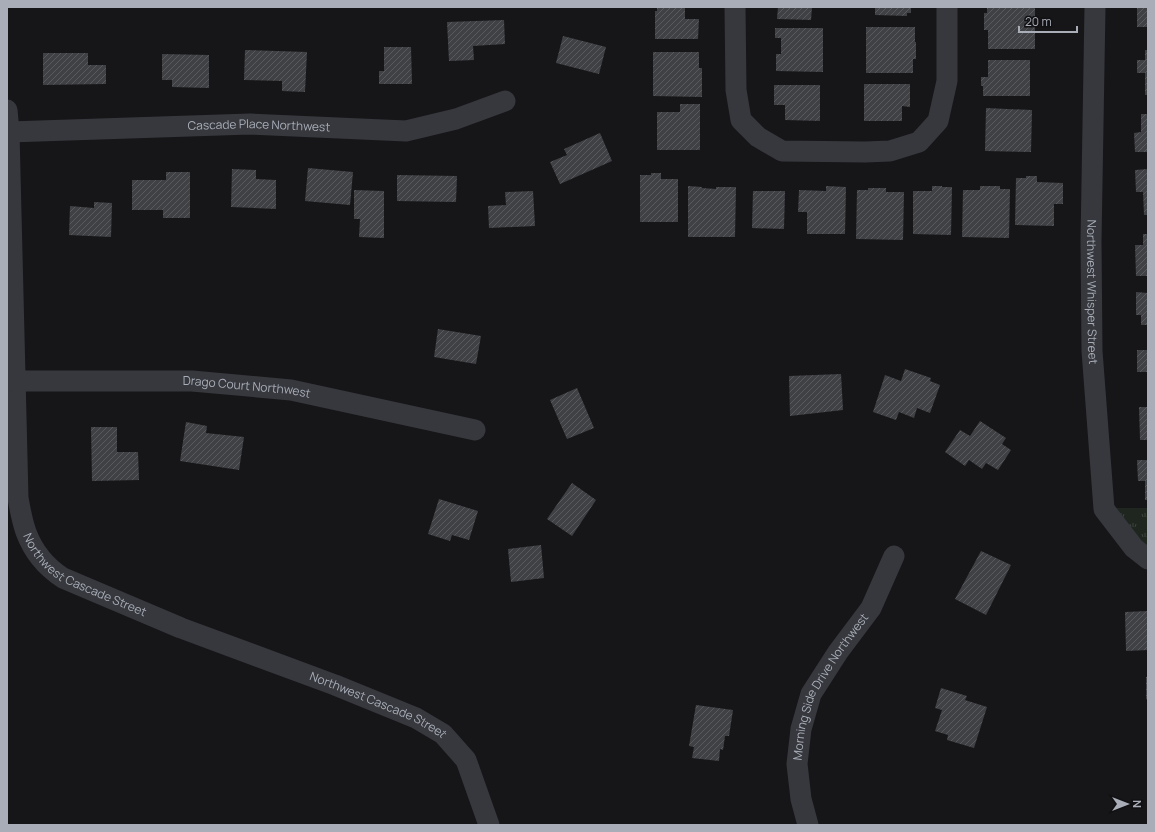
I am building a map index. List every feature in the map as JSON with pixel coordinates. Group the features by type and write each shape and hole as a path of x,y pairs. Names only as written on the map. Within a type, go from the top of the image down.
{"street":[{"path":"735,7 736,90 741,120 758,138 782,152 890,152 919,142 938,121 946,81 948,7"},
{"name":"Northwest Whisper Street","path":"1095,7 1091,241 1092,350 1104,509 1134,548 1148,559"},
{"name":"Cascade Place Northwest","path":"9,132 250,124 406,131 456,119 505,101"},
{"name":"Northwest Cascade Street","path":"7,110 9,132 18,498 26,531 38,555 52,571 63,578 181,628 335,685 416,718 443,734 466,760 489,825"},
{"name":"Drago Court Northwest","path":"15,382 192,382 290,390 475,430"},
{"name":"Morning Side Drive Northwest","path":"808,825 801,799 797,764 801,729 811,694 838,652 871,608 894,556"}],"green space":[{"path":"1115,508 1148,508 1148,548 1145,546"}],"building":[{"path":"657,7 685,7 685,19 699,19 698,39 655,39 655,11 657,11"},
{"path":"778,7 812,7 811,20 777,19"},
{"path":"875,7 911,7 911,13 907,13 907,16 875,15"},
{"path":"987,7 1035,7 1035,49 988,49 988,30 984,30 984,13 987,13"},
{"path":"1137,7 1148,7 1148,27 1137,27"},
{"path":"504,20 505,44 473,46 474,60 449,61 447,22"},
{"path":"866,27 915,27 916,59 913,59 913,73 866,73"},
{"path":"775,28 823,28 823,72 776,71 776,54 781,54 781,38 775,38"},
{"path":"563,36 606,47 599,74 556,63"},
{"path":"384,47 411,47 412,84 379,84 379,71 384,71"},
{"path":"245,50 307,52 305,92 282,91 282,81 244,80"},
{"path":"1145,50 1148,50 1148,95 1145,95 1145,73 1137,73 1137,60 1145,60"},
{"path":"653,52 699,52 699,68 702,68 702,97 653,96"},
{"path":"43,53 88,53 88,65 106,65 106,84 43,85"},
{"path":"162,54 209,55 209,88 172,87 172,80 162,80"},
{"path":"988,60 1030,60 1030,96 983,96 981,77 988,77"},
{"path":"864,84 910,84 910,107 902,106 902,121 864,121"},
{"path":"774,85 820,85 820,121 785,120 785,105 774,105"},
{"path":"680,104 700,104 700,150 657,150 657,112 680,112"},
{"path":"986,108 1032,110 1031,152 985,151"},
{"path":"1141,114 1148,114 1148,152 1135,152 1134,133 1141,132"},
{"path":"600,133 612,161 560,184 550,162 567,155 564,149"},
{"path":"308,168 353,172 350,205 305,201"},
{"path":"232,169 256,170 256,179 276,180 276,209 231,207"},
{"path":"1148,169 1148,215 1144,215 1143,192 1136,192 1135,170"},
{"path":"166,172 190,172 190,218 163,218 163,210 132,210 132,180 166,180"},
{"path":"651,173 661,173 661,179 678,179 678,222 640,222 640,175 651,175"},
{"path":"397,175 457,176 456,202 397,201"},
{"path":"1026,176 1037,176 1037,182 1063,183 1063,204 1054,204 1054,226 1015,225 1016,178 1026,178"},
{"path":"688,186 716,189 716,187 736,187 735,237 688,237"},
{"path":"826,186 846,187 845,234 807,234 807,212 798,212 799,190 826,191"},
{"path":"932,186 952,187 951,235 913,234 913,191 932,191"},
{"path":"980,186 1000,186 1000,189 1010,189 1009,238 962,237 963,190 980,190"},
{"path":"868,188 886,188 886,192 904,192 903,240 856,239 857,190 868,190"},
{"path":"354,190 384,191 384,238 359,237 360,219 354,219"},
{"path":"533,191 535,226 489,228 488,206 506,205 505,192"},
{"path":"753,191 785,191 784,229 752,228"},
{"path":"94,202 112,203 111,237 69,235 70,206 94,208"},
{"path":"1143,234 1148,234 1148,276 1136,276 1135,245 1143,245"},
{"path":"1136,292 1148,293 1148,325 1141,325 1141,315 1136,315"},
{"path":"438,329 481,336 476,364 434,357"},
{"path":"1137,350 1148,350 1148,372 1137,372"},
{"path":"905,369 931,378 930,381 940,385 930,413 917,408 914,418 899,412 896,420 873,412 885,375 901,381"},
{"path":"841,374 843,410 790,416 789,376"},
{"path":"577,388 594,428 567,439 550,400"},
{"path":"1139,407 1148,407 1148,440 1140,440"},
{"path":"980,421 1006,438 1002,444 1011,450 998,470 986,463 982,469 969,460 965,466 945,452 960,430 970,436"},
{"path":"186,422 207,426 206,433 244,437 239,470 180,461"},
{"path":"91,427 117,427 117,452 138,452 139,480 92,481"},
{"path":"1137,460 1148,460 1148,500 1145,500 1145,481 1138,481"},
{"path":"572,483 596,500 572,536 547,519"},
{"path":"439,499 478,511 469,540 452,535 450,541 428,534"},
{"path":"541,545 544,578 511,582 508,549"},
{"path":"981,551 1011,565 986,615 955,599"},
{"path":"1148,611 1148,650 1126,651 1125,612"},
{"path":"1146,677 1148,677 1148,700 1146,699"},
{"path":"941,688 967,696 965,700 987,707 974,748 947,740 948,735 935,731 942,710 935,708"},
{"path":"696,705 733,710 729,736 725,736 723,750 720,749 719,761 692,758 694,747 689,746"}]}
